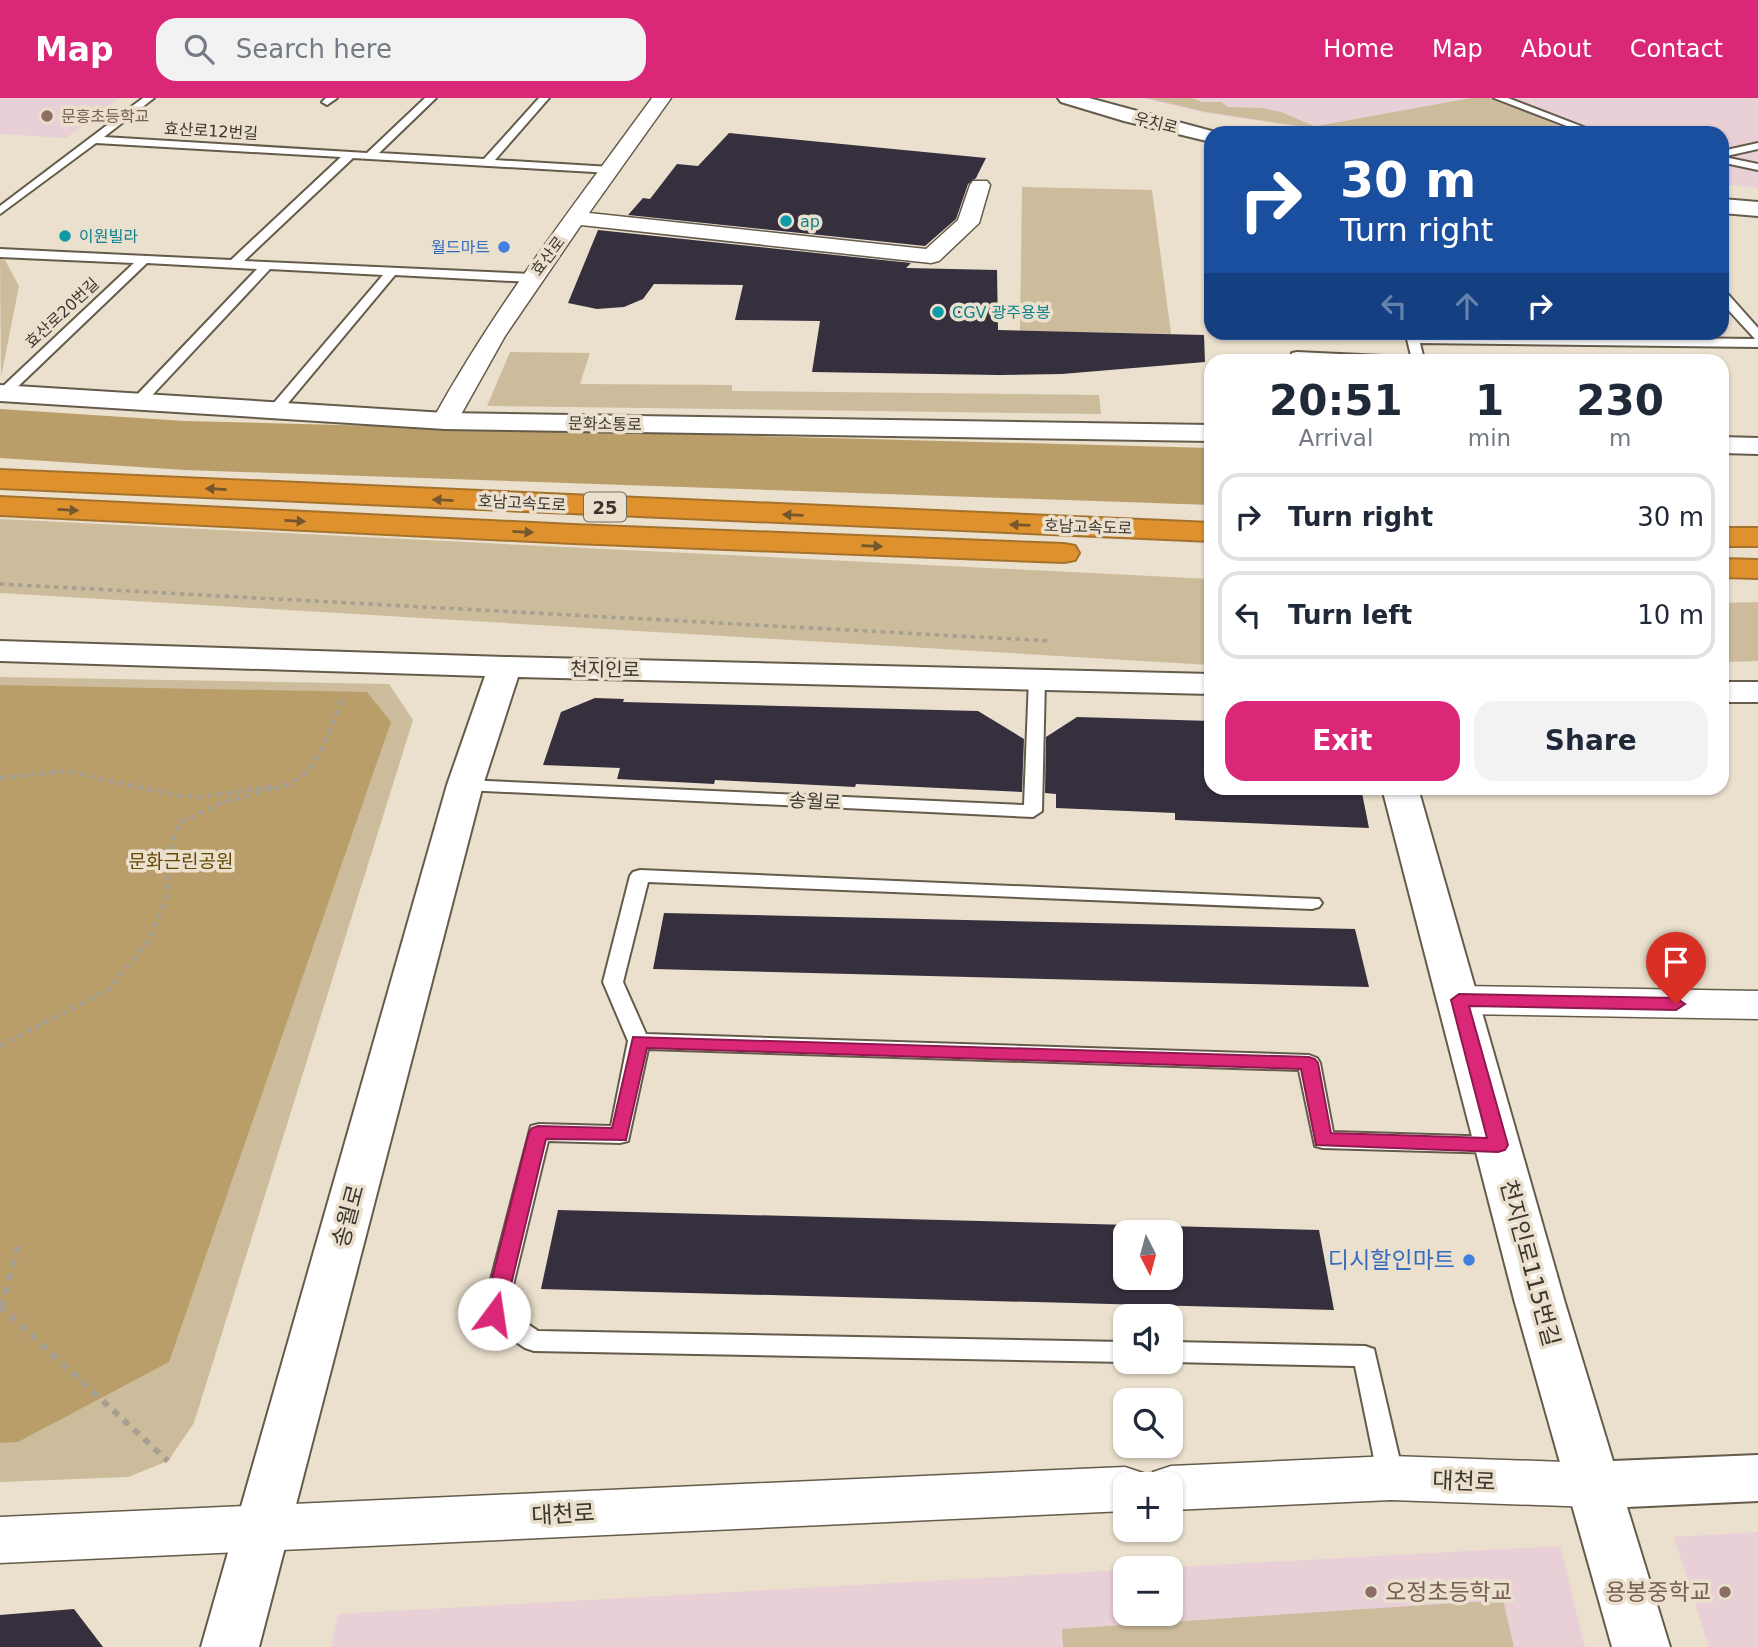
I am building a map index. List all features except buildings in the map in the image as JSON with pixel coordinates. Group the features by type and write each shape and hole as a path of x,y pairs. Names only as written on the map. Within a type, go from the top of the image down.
{"highway":[{"name":"호남고속도로","path":"0,479 1204,532"},
{"name":"호남고속도로","path":"0,506 572,534 1204,559"},
{"path":"1729,537 1758,537"},
{"path":"1729,568 1758,569"}],"street":[{"name":"효산로","path":"445,421 473,368 532,278 662,98"},
{"name":"우치로","path":"1069,98 1204,137"},
{"path":"576,218 931,256 968,223 980,185"},
{"path":"1729,207 1758,209"},
{"name":"문화소통로","path":"1,393 445,421 1204,433"},
{"path":"1729,445 1758,446"},
{"name":"천지인로","path":"0,651 505,667 1204,684"},
{"name":"송월로","path":"230,1647 465,785 505,667"},
{"path":"1729,692 1758,692"},
{"name":"천지인로115번길","path":"1402,795 1540,1303 1641,1647"},
{"path":"1459,1000 1758,1005"},
{"name":"대천로","path":"1183,1487 1391,1478 1593,1485 1758,1478"},
{"name":"대천로","path":"0,1539 1113,1490"}],"lane":[{"name":"효산로12번길","path":"95,140 149,98"},
{"path":"370,156 431,98"},
{"path":"487,163 544,98"},
{"path":"1499,98 1575,126"},
{"name":"효산로12번길","path":"95,140 611,170"},
{"path":"0,211 95,140"},
{"path":"1729,156 1758,146"},
{"path":"234,264 350,155"},
{"path":"1729,158 1758,167"},
{"name":"효산로20번길","path":"0,253 532,278"},
{"name":"효산로20번길","path":"1,393 145,259"},
{"path":"138,402 267,265"},
{"path":"274,411 393,271"},
{"path":"1729,303 1758,336"},
{"path":"1637,340 1758,343"},
{"name":"송월로","path":"465,785 1033,811 1037,679"},
{"path":"1113,1352 534,1341 494,1314 538,1132 620,1135 639,1041 613,982 640,876 1312,903"},
{"path":"639,1041 1309,1063 1323,1140 1498,1145"},
{"path":"1183,1352 1365,1356 1391,1478"}],"path":[{"path":"0,584 1058,642"},
{"path":"0,1046 108,989 147,943 165,902 169,853 179,823 223,802 294,783 323,748 344,694"},
{"path":"0,778 66,771 180,796 200,797 288,785"},
{"path":"19,1242 0,1307 167,1461"}],"shaded area":[{"name":"문흥초등학교","path":"0,98 120,98 66,138 0,134"},
{"path":"1142,98 1758,98 1758,188 1729,185 1729,126 1292,126 1205,113"},
{"name":"용봉중학교","path":"1758,1532 1758,1647 1709,1647 1674,1537"},
{"name":"오정초등학교","path":"1560,1546 1585,1647 331,1647 338,1614 1113,1571 1113,1626 1183,1626 1183,1567"}],"green space":[{"path":"1146,98 1192,98 1202,102 1221,102 1228,107 1262,108 1281,112 1314,126 1298,126 1206,112"},
{"path":"1471,98 1490,98 1560,126 1317,126"},
{"path":"1022,187 1152,190 1171,334 1020,331"},
{"path":"0,259 5,260 19,286 1,377"},
{"path":"510,352 590,353 580,384 732,385 732,391 1099,395 1101,414 487,406"},
{"path":"0,409 185,421 1204,448 1204,505 185,470 0,458"},
{"path":"0,519 1204,579 1204,665 0,593"},
{"path":"1758,602 1758,661 1729,662 1729,603"},
{"name":"문화근린공원","path":"0,677 389,684 413,720 194,1423 168,1461 128,1477 0,1482"},
{"name":"문화근린공원","path":"0,685 367,692 391,722 169,1362 18,1442 0,1443"},
{"path":"1503,1600 1514,1647 1063,1647 1062,1629 1183,1626 1183,1621"}],"place":[{"name":"문흥초등학교","path":"47,116"},
{"name":"ap","path":"786,221"},
{"name":"이원빌라","path":"65,236"},
{"name":"월드마트","path":"504,247"},
{"name":"CGV 광주용봉","path":"938,312"},
{"name":"디시할인마트","path":"1469,1260"},
{"name":"오정초등학교","path":"1371,1592"},
{"name":"용봉중학교","path":"1725,1592"}],"route":[{"path":"494,1314 538,1132 620,1135 639,1041 1309,1063 1323,1140 1498,1145 1459,1000 1676,1004"}]}
